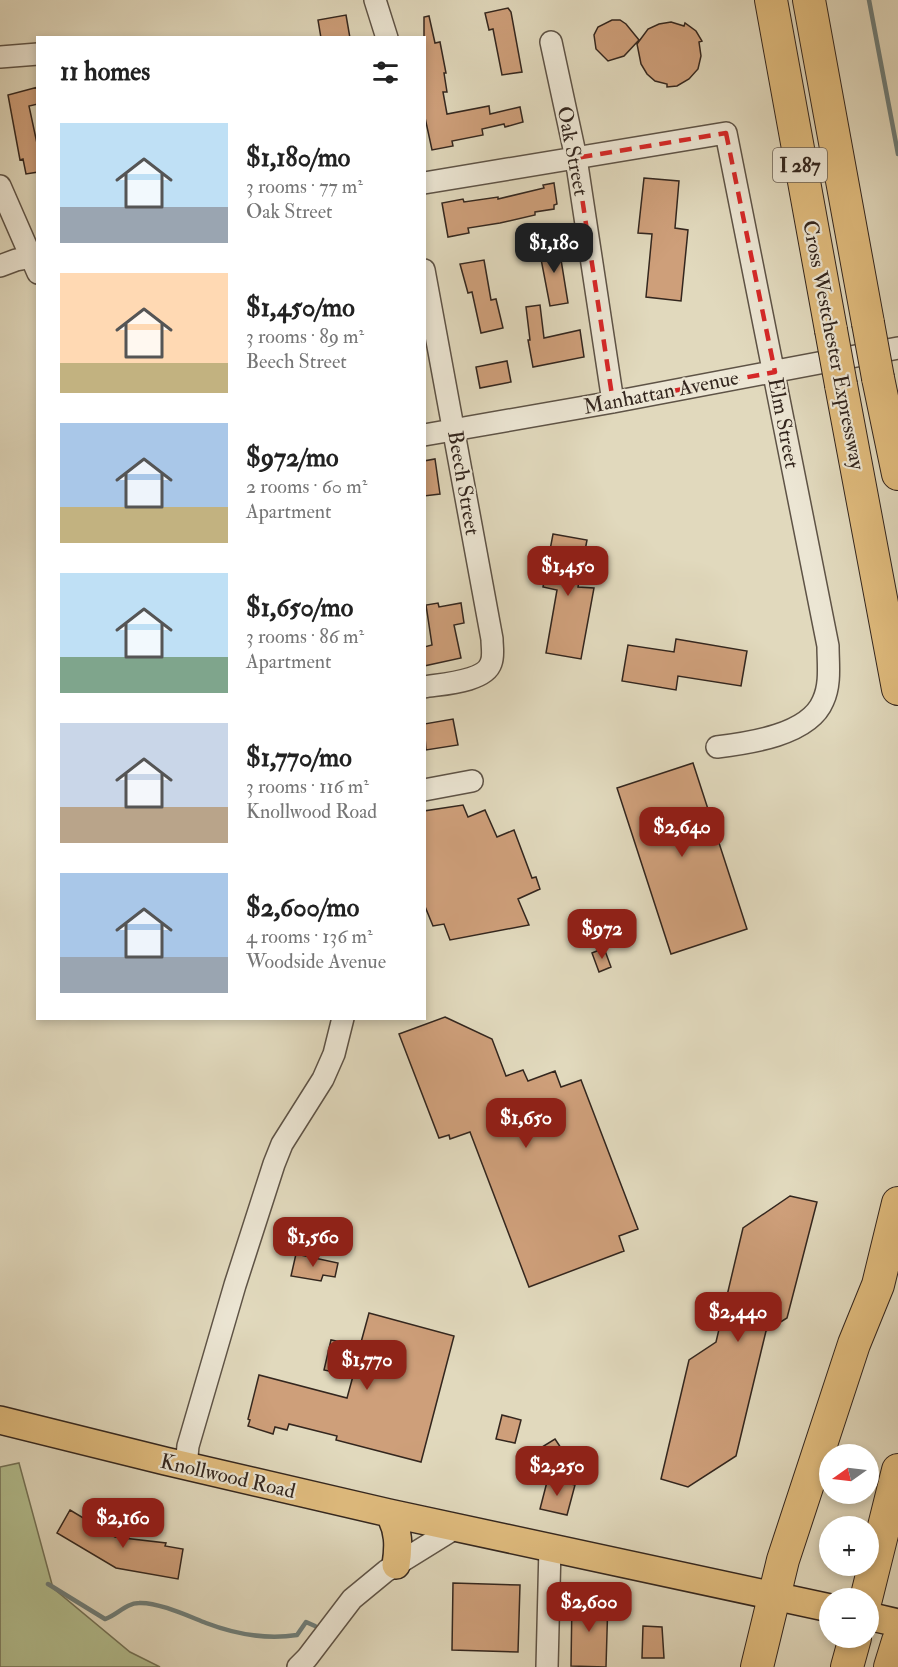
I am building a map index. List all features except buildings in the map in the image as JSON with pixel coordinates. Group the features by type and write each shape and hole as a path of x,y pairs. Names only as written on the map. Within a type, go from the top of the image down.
{"highway":[{"name":"Cross Westchester Expressway","path":"771,0 898,689"},
{"name":"Cross Westchester Expressway","path":"809,0 878,378 898,474"},
{"path":"757,1667 783,1560 854,1344 878,1285 898,1203"},
{"path":"869,1588 898,1470"},
{"path":"890,1667 898,1641"},
{"path":"847,1667 852,1648"}],"main road":[{"name":"Knollwood Road","path":"0,1420 389,1513 819,1606"},
{"path":"389,1513 396,1525 396,1565"},
{"path":"879,1619 898,1623"}],"street":[{"path":"375,0 386,36"},
{"name":"Oak Street","path":"551,42 576,158 613,402"},
{"path":"0,57 36,54"},
{"name":"Elm Street","path":"576,158 726,133 828,646 828,685 823,703 804,724 756,742 717,747"},
{"path":"426,183 576,158"},
{"path":"0,186 35,262"},
{"path":"0,266 16,260 35,262"},
{"name":"Beech Street","path":"426,281 492,639 492,661 488,670 479,676 426,687"},
{"name":"Manhattan Avenue","path":"426,435 898,348"},
{"path":"426,790 472,781"},
{"path":"186,1466 188,1446 273,1164 323,1079 339,1038 343,1020"},
{"path":"298,1667 307,1659 352,1599 396,1565 457,1527"},
{"path":"547,1667 550,1547"}],"highlighted area":[{"path":"726,133 775,372 613,402 576,158"}],"green space":[{"path":"19,1463 53,1588 130,1652 160,1667 0,1667 0,1467"}],"waterway":[{"path":"869,0 898,154"},
{"path":"48,1584 105,1619 130,1605 147,1603 217,1627 250,1635 273,1637 297,1635 306,1622 315,1626"}]}
